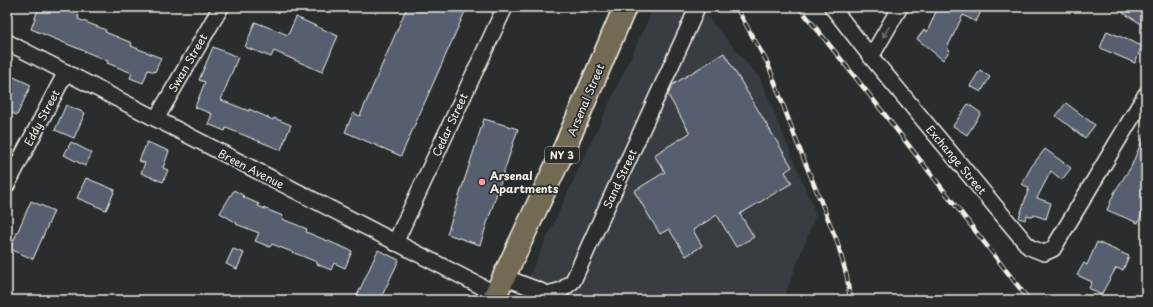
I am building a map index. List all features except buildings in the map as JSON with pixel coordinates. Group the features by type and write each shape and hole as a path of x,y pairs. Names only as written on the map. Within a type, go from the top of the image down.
{"highway":[{"name":"Arsenal Street","path":"498,291 565,147 625,7"}],"street":[{"name":"Swan Street","path":"156,119 221,7"},
{"name":"Cedar Street","path":"395,243 505,7"},
{"name":"Sand Street","path":"498,291 548,294 562,290 573,281 691,22 696,7"},
{"name":"Exchange Street","path":"832,7 871,57 1029,247 1044,253 1053,249 1146,94"},
{"path":"871,57 900,7"},
{"name":"Breen Avenue","path":"7,42 395,243 498,291"},
{"name":"Eddy Street","path":"7,185 66,72"}],"shaded area":[{"path":"654,7 699,7 760,78 816,214 783,300 518,300"}],"railway":[{"path":"736,7 768,64 798,145 837,241 847,277 850,300"},
{"path":"799,7 1029,300"}],"place":[{"name":"Arsenal Apartments","path":"482,182"}]}
